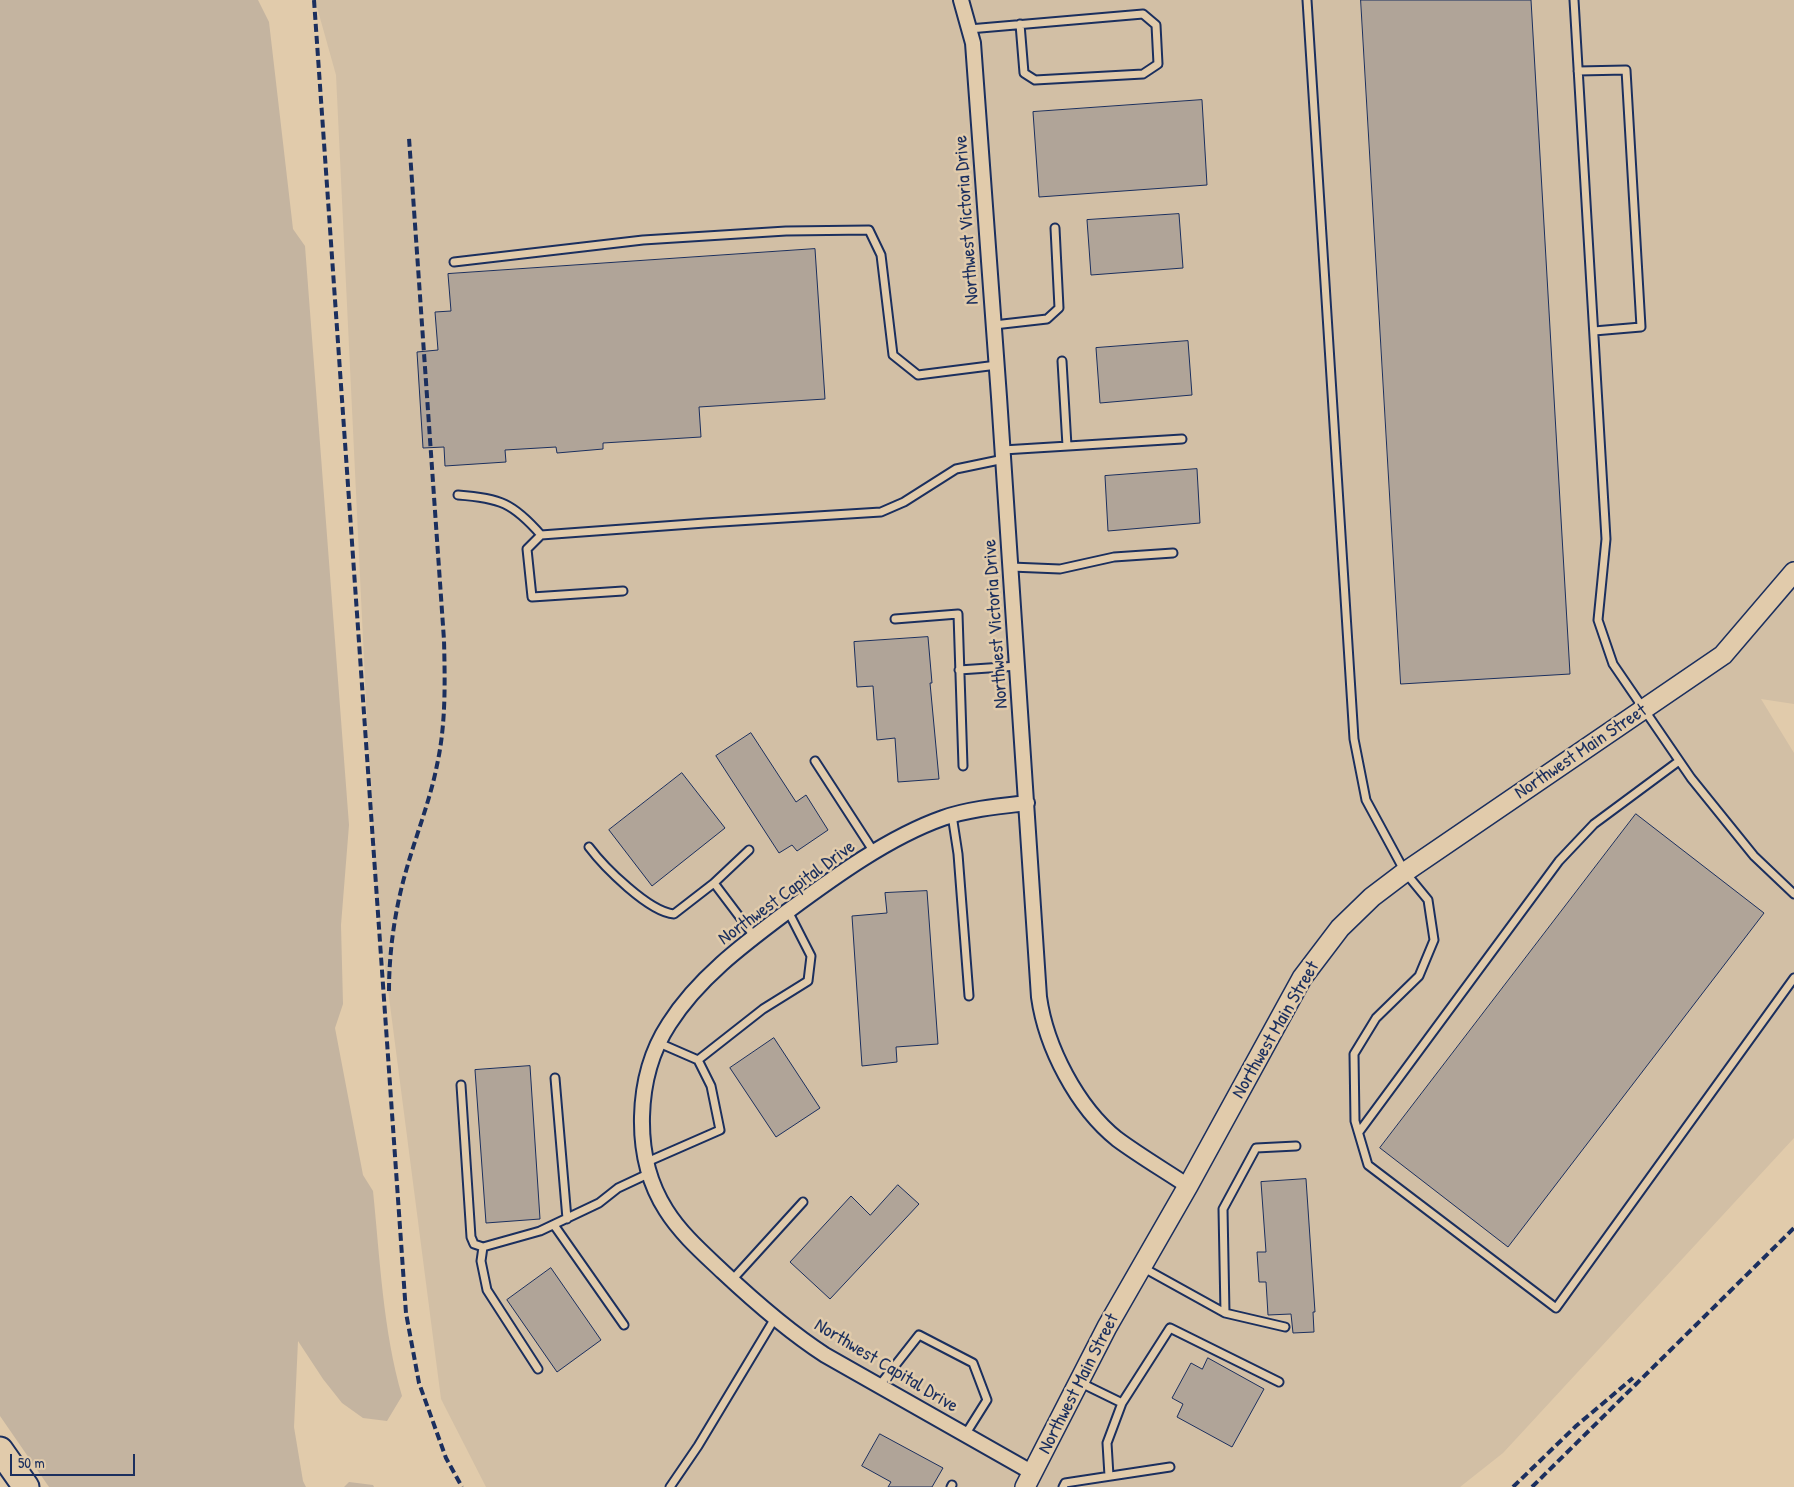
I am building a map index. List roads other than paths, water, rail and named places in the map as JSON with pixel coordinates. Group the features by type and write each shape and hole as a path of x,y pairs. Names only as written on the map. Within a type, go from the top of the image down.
{"highway":[{"path":"0,1450 26,1487"}],"street":[{"name":"Northwest Victoria Drive","path":"961,0 973,43 1042,1018 1048,1036 1073,1086 1087,1108 1117,1138 1188,1186"},
{"name":"Northwest Main Street","path":"1029,1480 1107,1327 1188,1186 1302,978 1340,928 1372,897 1405,872 1722,655 1794,572"},
{"name":"Northwest Capital Drive","path":"1027,803 996,806 945,817 895,839 754,936 703,982 668,1026 659,1043 648,1073 643,1103 643,1136 655,1188 665,1209 679,1228 732,1280 775,1318 825,1355 965,1435 1029,1480"}],"lane":[{"path":"1307,0 1354,738 1366,800 1405,872 1428,900 1434,940 1419,976 1376,1018 1354,1054 1355,1121 1368,1166 1556,1308 1794,978"},
{"path":"1574,0 1606,540 1598,620 1612,664 1691,778 1754,856 1794,894"},
{"path":"969,29 1020,24 1143,14 1156,25 1158,64 1143,74 1035,80 1024,73 1020,24"},
{"path":"1578,72 1626,70 1641,327 1594,331"},
{"path":"994,325 1047,319 1060,308 1055,228"},
{"path":"454,262 643,240 786,231 869,230 881,255 893,355 918,375 997,365"},
{"path":"1062,361 1067,446"},
{"path":"624,591 532,597 527,548 541,535 881,512 904,502 956,469 1003,454 1067,446 1182,439"},
{"path":"458,495 500,500 526,517 541,535"},
{"path":"1011,568 1060,569 1114,557 1173,553"},
{"path":"895,619 958,614 963,766"},
{"path":"959,670 1018,666"},
{"path":"815,761 875,852"},
{"path":"1358,1132 1559,861 1594,824 1679,761"},
{"path":"952,816 958,854 969,996"},
{"path":"589,847 602,864 653,907 666,913 674,914 714,883 749,850"},
{"path":"714,883 754,936"},
{"path":"698,1060 763,1009 808,981 811,956 788,911"},
{"path":"461,1085 471,1237 474,1244 483,1247 540,1231 599,1204 618,1188 649,1168 720,1130 711,1086 698,1060 659,1043"},
{"path":"555,1078 567,1219"},
{"path":"1225,1313 1223,1209 1256,1148 1296,1146"},
{"path":"732,1280 803,1202"},
{"path":"554,1225 624,1325"},
{"path":"483,1247 481,1261 486,1290 538,1369"},
{"path":"1142,1267 1225,1313 1285,1328"},
{"path":"670,1487 698,1446 775,1318"},
{"path":"1109,1476 1107,1443 1122,1402 1170,1328 1278,1382"},
{"path":"879,1386 919,1335 973,1364 987,1400 965,1435"},
{"path":"1079,1382 1122,1402"},
{"path":"1063,1487 1065,1482 1170,1467"}],"railway":[{"path":"314,0 406,1313 419,1383 446,1458 462,1487"},
{"path":"389,991 391,945 402,885 427,805 440,750 445,671 409,138"},
{"path":"1532,1487 1794,1228"},
{"path":"1513,1487 1576,1426 1633,1378"}]}
